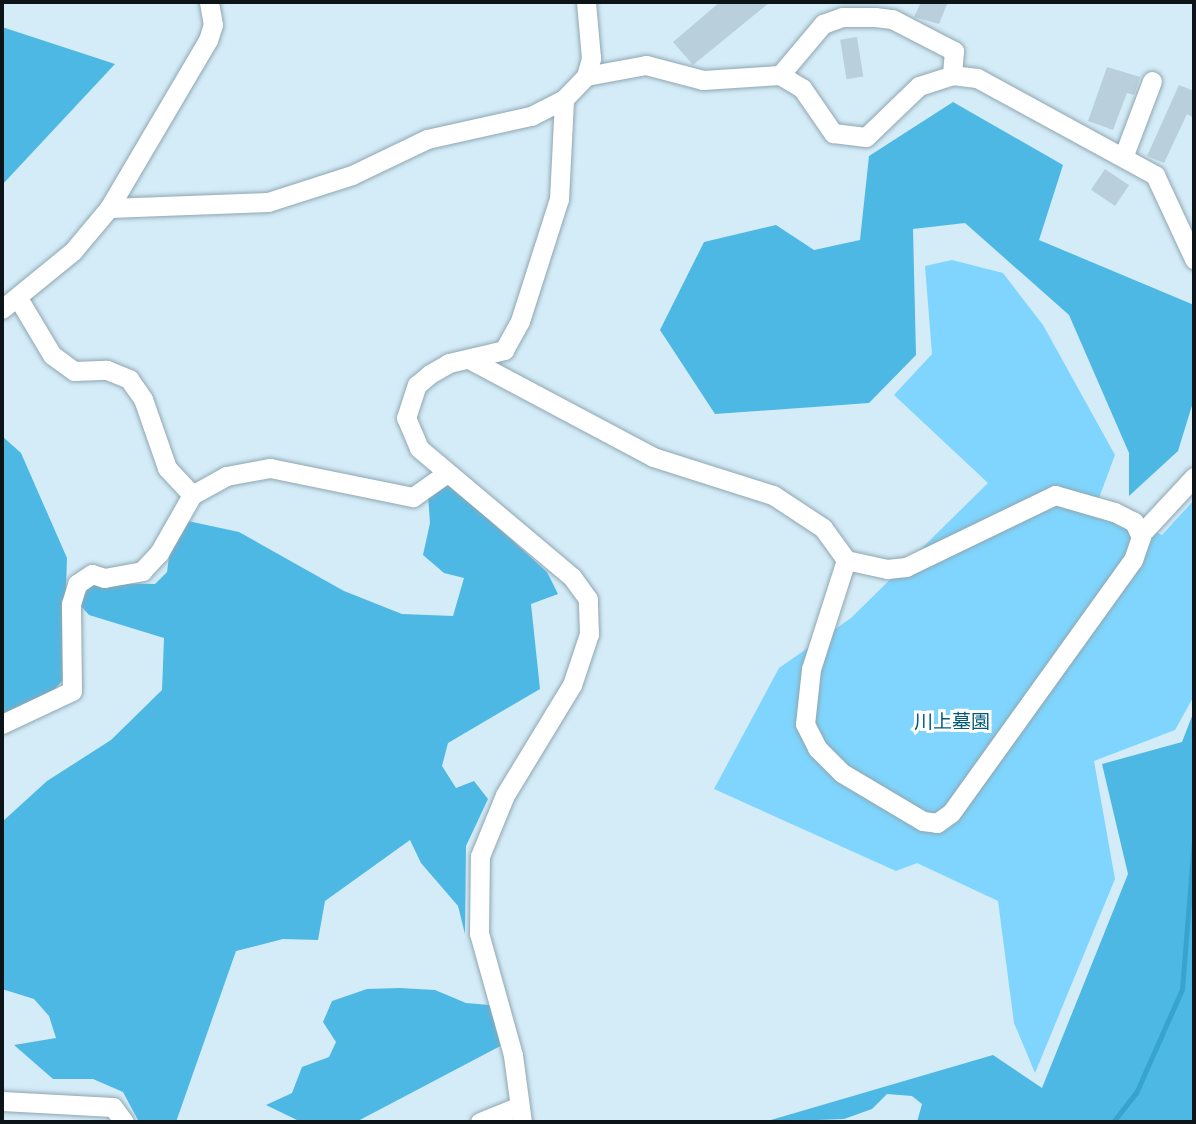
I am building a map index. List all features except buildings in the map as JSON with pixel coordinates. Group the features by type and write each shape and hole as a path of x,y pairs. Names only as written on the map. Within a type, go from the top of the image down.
{"street":[{"path":"192,495 167,468 143,399 129,379 107,370 74,371 52,355 10,303 73,251 109,208 208,40 209,2"},
{"path":"109,208 268,202 352,174 427,139 531,116 564,99 586,76 591,58 586,2"},
{"path":"780,75 823,24 842,17 892,19 954,51 952,75"},
{"path":"586,76 646,65 703,80 780,75 802,88 833,133 866,137 919,86 952,75 1003,89 1125,155 1166,190 1178,232 1194,259"},
{"path":"1125,155 1153,81"},
{"path":"480,1122 519,1115 513,1055 479,933 480,856 505,795 572,685 591,615 588,598 572,577 447,473 411,433 409,403 430,374 469,359 504,350 527,304 559,199 564,99"},
{"path":"469,359 653,457 799,507 823,528 846,560 887,569 906,567 1055,495 1114,512 1134,522 1140,534"},
{"path":"2,724 72,691 71,604 77,584 92,574 104,578 142,571 159,553 192,495 226,476 270,468 413,497 447,473"},
{"path":"846,560 811,669 805,724 817,748 842,773 923,821 937,822 951,813 1133,560 1140,534 1194,477"},
{"path":"2,1101 113,1107 124,1122"}],"green space":[{"name":"川上墓園","path":"952,260 1003,273 1043,325 1115,455 1096,506 1162,535 1194,500 1194,696 1175,730 1094,761 1115,879 1035,1073 1014,1023 998,901 917,863 896,871 714,789 779,668 851,618 988,483 894,395 932,354 925,266"}],"shaded area":[{"path":"2,27 115,64 2,185"},
{"path":"953,102 1063,165 1039,240 1194,305 1194,399 1178,451 1129,496 1129,453 1069,315 965,223 913,229 916,355 869,403 715,414 660,330 704,242 776,225 814,250 860,240 869,156"},
{"path":"2,436 21,453 67,558 63,680 47,698 2,714"},
{"path":"450,484 547,572 558,594 531,604 540,689 448,743 442,766 456,788 474,781 488,799 466,846 465,934 458,906 421,863 410,840 325,901 318,940 283,939 236,951 176,1122 139,1122 123,1092 93,1079 53,1079 14,1045 56,1038 49,1016 34,999 2,989 2,822 47,781 111,740 162,690 164,638 89,615 80,605 90,583 155,584 167,572 174,518 239,532 344,591 402,614 453,616 464,578 444,573 423,555 430,523 428,495"},
{"path":"1194,711 1194,1122 917,1122 922,1104 912,1096 887,1094 872,1109 844,1119 764,1122 993,1055 1042,1088 1128,874 1102,764 1182,742"},
{"path":"367,989 435,990 466,1003 501,1006 508,1042 356,1122 301,1122 266,1105 292,1093 302,1067 329,1057 336,1042 323,1022 332,1001"}],"waterway":[{"path":"1113,1122 1136,1093 1182,989 1194,841"}]}
